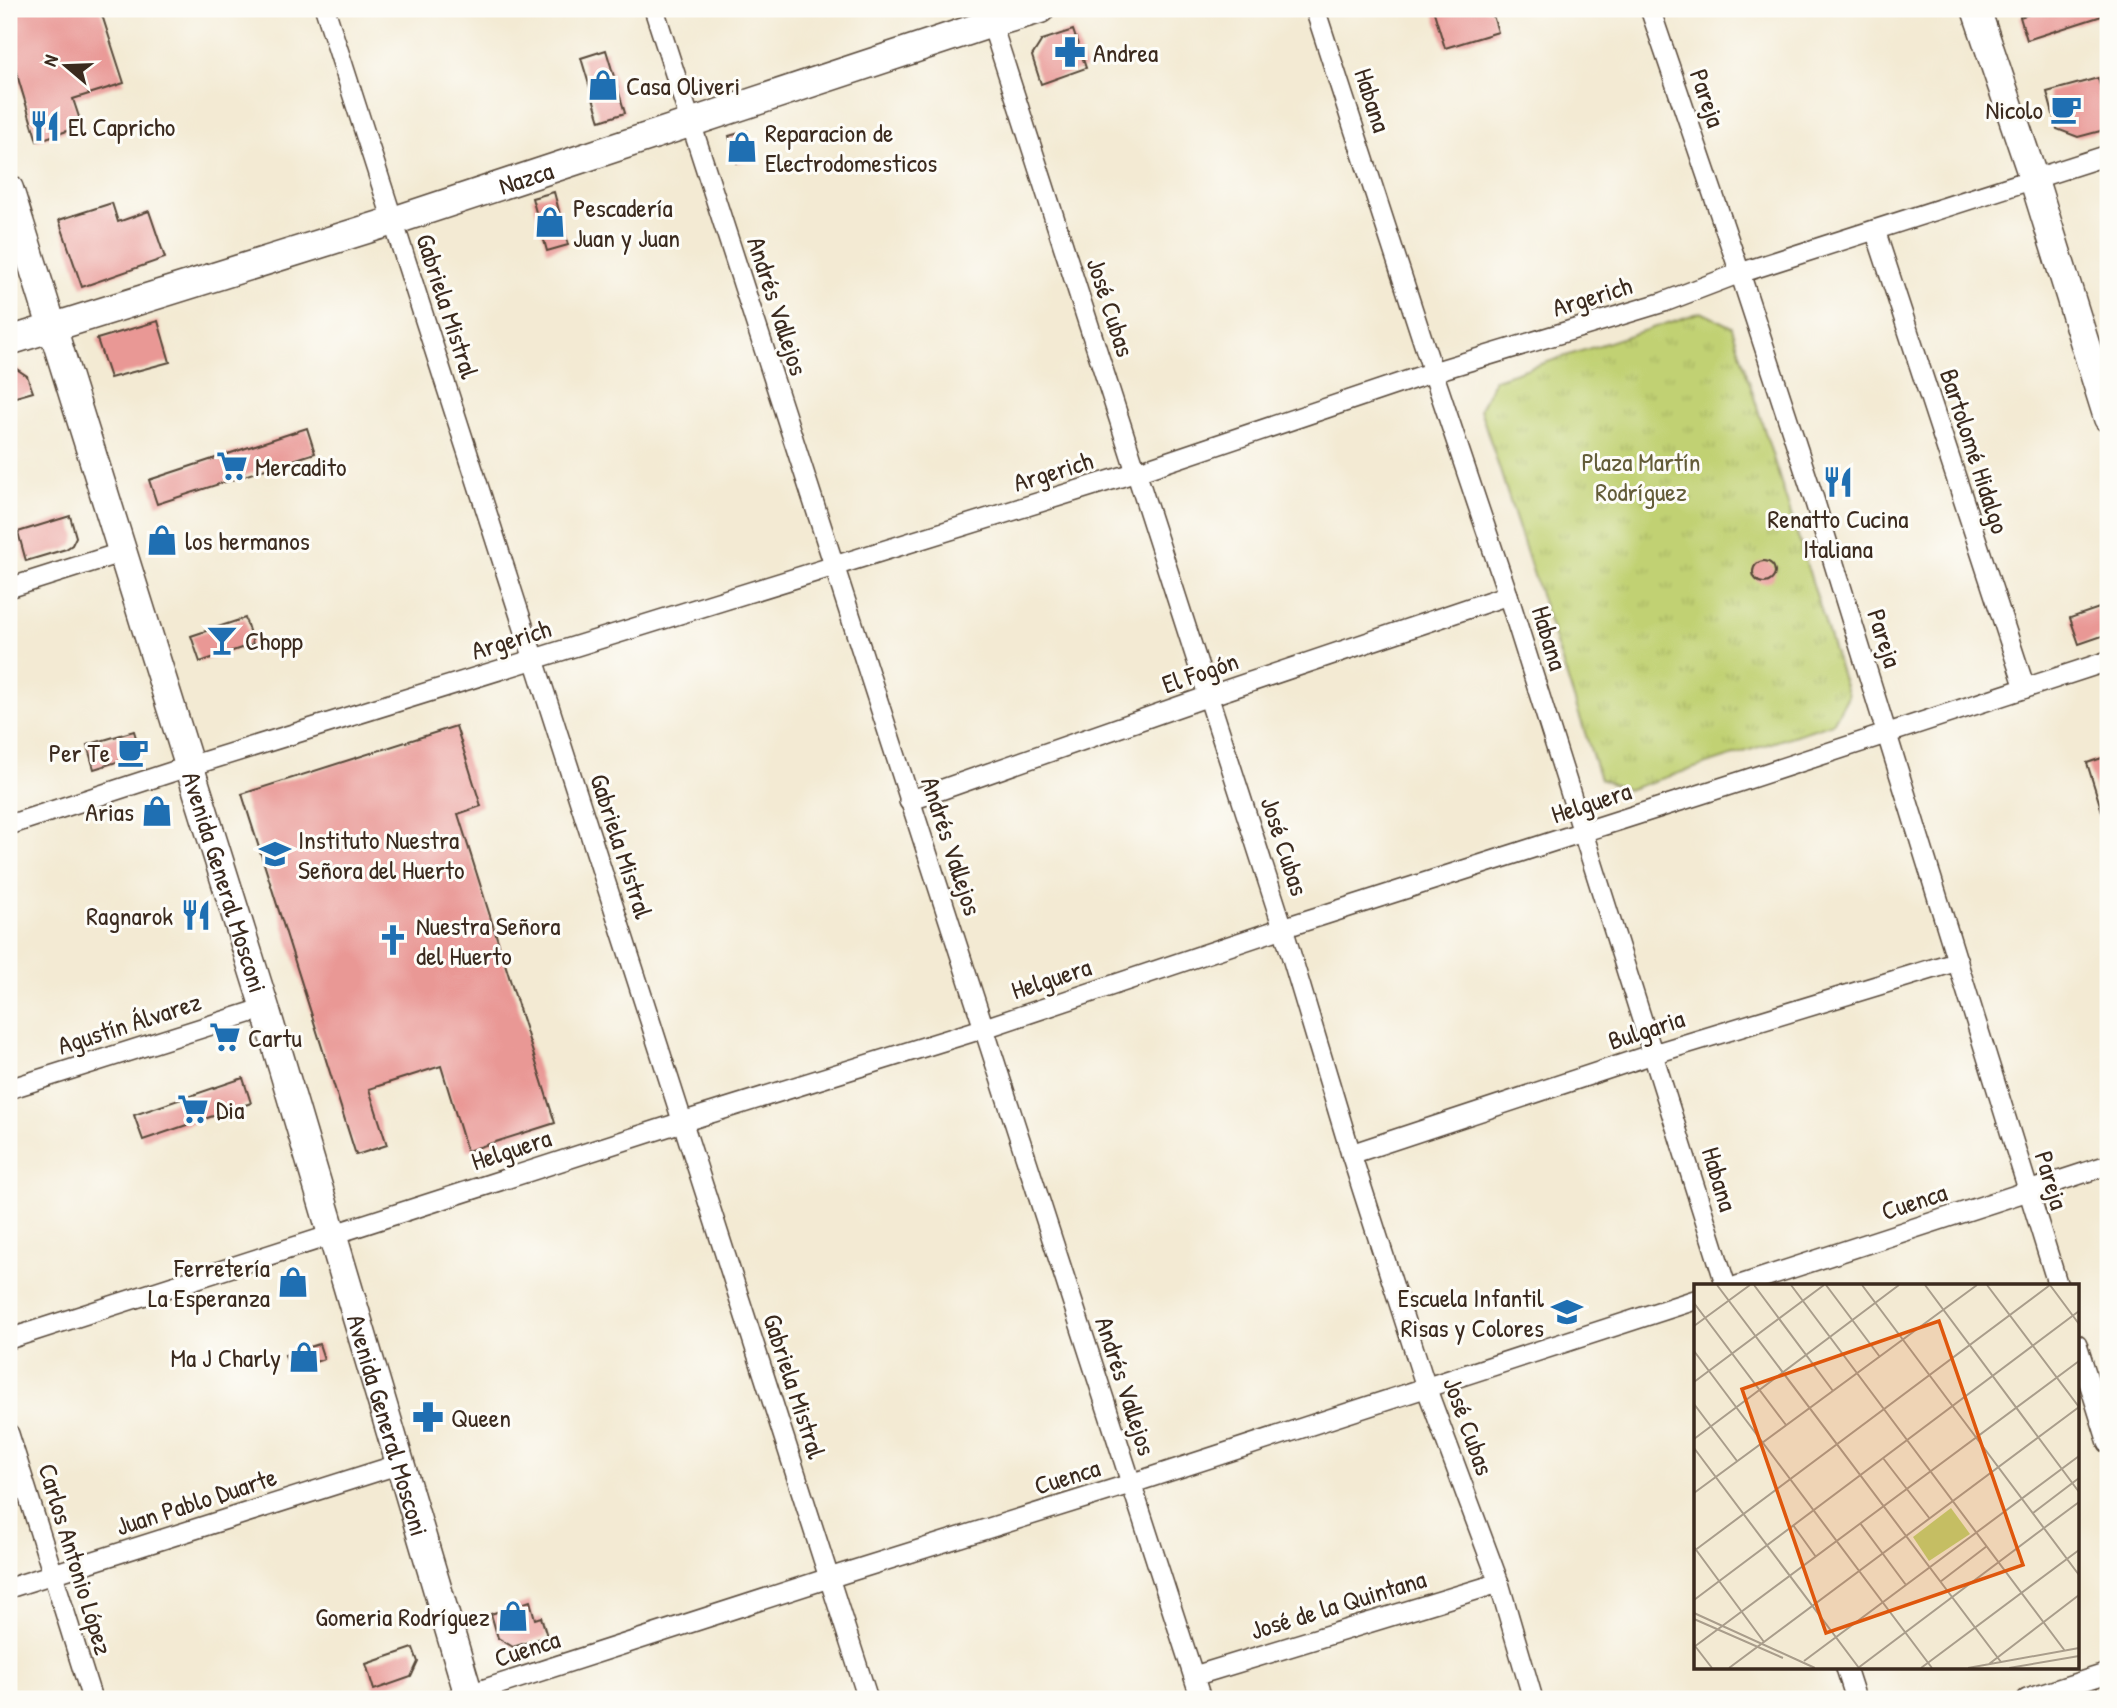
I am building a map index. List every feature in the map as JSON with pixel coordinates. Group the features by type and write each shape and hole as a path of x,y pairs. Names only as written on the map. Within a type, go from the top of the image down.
{"main road":[{"name":"Nazca","path":"9,341 393,221 690,122 990,16 1040,9"},
{"path":"1976,9 2034,180 2108,418"},
{"name":"Avenida General Mosconi","path":"9,189 265,1008 400,1464 464,1698"}],"street":[{"name":"Gabriela Mistral","path":"325,9 868,1699"},
{"name":"Andrés Vallejos","path":"654,9 1200,1699"},
{"name":"Habana","path":"1315,9 1508,595 1725,1284"},
{"name":"Pareja","path":"1650,9 1740,273 1888,733 2057,1284"},
{"name":"José Cubas","path":"990,16 1283,928 1351,1154 1426,1387 1499,1583 1533,1699"},
{"name":"Argerich","path":"9,825 190,766 1137,472 1433,372 1664,302 1740,273 2108,155"},
{"name":"Bartolomé Hidalgo","path":"1875,230 2025,688"},
{"path":"9,588 123,552"},
{"name":"El Fogón","path":"909,801 1508,595"},
{"name":"Helguera","path":"9,1339 682,1122 985,1028 1283,928 2108,661"},
{"name":"Bulgaria","path":"1351,1154 1653,1054 1958,961"},
{"name":"Agustín Álvarez","path":"9,1089 265,1008"},
{"name":"Cuenca","path":"1743,1284 2108,1165"},
{"name":"Cuenca","path":"464,1698 1694,1300"},
{"path":"2078,1347 2108,1443"},
{"name":"Carlos Antonio López","path":"9,1434 92,1699"},
{"name":"Juan Pablo Duarte","path":"9,1588 400,1464"},
{"name":"José de la Quintana","path":"1194,1676 1499,1583"},
{"path":"1847,1670 1856,1699"},
{"path":"2027,1699 2108,1673"}],"green space":[{"name":"Plaza Martín Rodríguez","path":"1701,312 1732,327 1848,696 1833,723 1627,790 1600,779 1480,409 1495,379"}],"building":[{"path":"9,9 100,9 124,83 73,99 82,126 37,141 9,48"},
{"path":"1433,9 1491,9 1498,32 1445,48"},
{"path":"2045,9 2108,9 2108,14 2027,40 2020,17"},
{"path":"1073,30 1086,68 1041,84 1032,56 1042,40"},
{"name":"Casa Oliveri","path":"606,50 625,113 600,121 581,58"},
{"path":"2098,78 2108,115 2108,129 2078,137 2057,129 2047,92"},
{"name":"Reparacion de Electrodomesticos","path":"747,131 755,158 737,163 729,136"},
{"name":"Pescadería Juan y Juan","path":"554,192 568,245 547,251 532,198"},
{"path":"112,203 118,222 149,211 165,258 82,287 59,220"},
{"path":"158,321 170,362 110,378 97,339"},
{"path":"9,364 27,376 33,392 9,399"},
{"name":"Mercadito","path":"307,428 315,453 157,504 149,480"},
{"path":"70,516 76,537 72,545 26,561 18,532"},
{"path":"1764,561 1772,564 1775,572 1772,580 1764,583 1756,580 1753,572 1756,564"},
{"path":"2108,605 2108,634 2079,644 2070,618"},
{"name":"Chopp","path":"245,618 253,644 200,662 191,636"},
{"name":"Nuestra Señora del Huerto","path":"456,726 481,806 458,814 555,1123 467,1151 441,1066 369,1089 387,1145 356,1155 242,794"},
{"path":"134,731 139,748 133,757 94,769 87,745"},
{"path":"2108,756 2108,818 2104,818 2087,763"},
{"name":"Dia","path":"243,1078 251,1103 143,1140 134,1115"},
{"name":"Ma J Charly","path":"319,1344 324,1359 290,1370 285,1355"},
{"path":"530,1601 535,1619 541,1617 547,1636 513,1647 498,1638 491,1614"},
{"path":"413,1648 418,1662 411,1677 374,1690 366,1664"}],"place":[{"name":"Andrea","path":"1070,52"},
{"name":"Casa Oliveri","path":"603,85"},
{"name":"Nicolo","path":"2066,109"},
{"name":"El Capricho","path":"45,126"},
{"name":"Reparacion de Electrodomesticos","path":"742,147"},
{"name":"Pescadería Juan y Juan","path":"550,222"},
{"name":"Mercadito","path":"232,466"},
{"name":"Renatto Cucina Italiana","path":"1838,482"},
{"name":"los hermanos","path":"162,540"},
{"name":"Chopp","path":"222,640"},
{"name":"Per Te","path":"133,752"},
{"name":"Arias","path":"157,811"},
{"name":"Instituto Nuestra Señora del Huerto","path":"275,854"},
{"name":"Ragnarok","path":"196,915"},
{"name":"Nuestra Señora del Huerto","path":"393,940"},
{"name":"Cartu","path":"225,1037"},
{"name":"Dia","path":"193,1109"},
{"name":"Ferretería La Esperanza","path":"293,1282"},
{"name":"Escuela Infantil Risas y Colores","path":"1567,1312"},
{"name":"Ma J Charly","path":"304,1357"},
{"name":"Queen","path":"428,1417"},
{"name":"Gomeria Rodríguez","path":"513,1616"}]}
